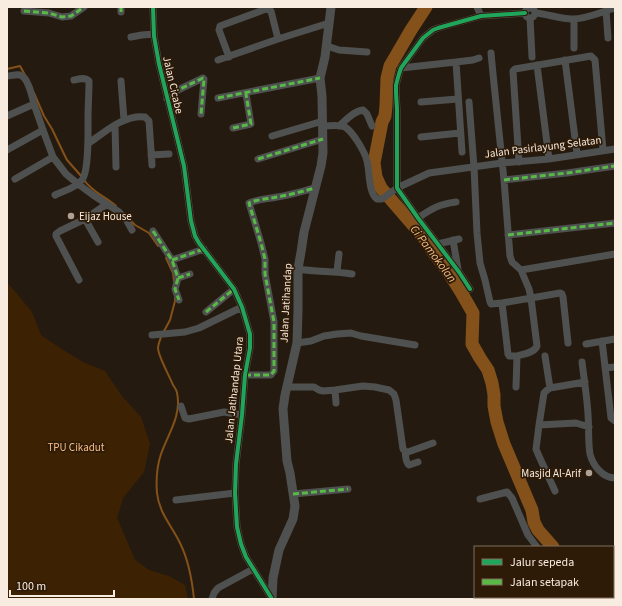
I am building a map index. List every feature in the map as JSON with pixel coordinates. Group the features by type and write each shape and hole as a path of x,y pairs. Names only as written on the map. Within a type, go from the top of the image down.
{"street":[{"path":"24,11 49,13 62,17 70,16 84,7"},
{"name":"Jalan Cicabe","path":"153,7 154,34 159,64 184,166"},
{"name":"Jalan Jatihandap","path":"272,599 273,578 279,550 293,519 295,506 287,461 283,410 297,343 298,269 304,232 323,153 321,79 327,46 331,7"},
{"path":"477,7 481,16"},
{"path":"470,289 438,244 394,190 397,147 396,85 401,68 423,38 438,28 481,16 529,12 546,14 559,18 574,19 615,8"},
{"path":"229,57 219,30 220,26 266,9 271,11 278,39"},
{"path":"606,10 608,38"},
{"path":"529,12 532,57"},
{"path":"574,19 574,48"},
{"path":"218,60 329,23"},
{"path":"132,37 154,34"},
{"path":"327,46 339,50 367,52"},
{"path":"491,53 510,256 512,262 521,270 531,298 537,346 535,350 517,356 509,356 502,303"},
{"path":"519,162 513,71 515,69 591,56 595,60 603,150"},
{"path":"401,68 473,60 479,58"},
{"path":"565,60 576,154"},
{"path":"456,62 462,152"},
{"path":"537,65 549,159"},
{"path":"7,76 18,74 22,75 25,79 53,157 66,174 92,195 119,212 126,219 132,230"},
{"path":"55,195 78,184 83,179 86,171 89,143 89,82 84,78 74,80"},
{"path":"167,99 178,90 203,78 201,114"},
{"path":"321,79 246,94 220,98 321,79"},
{"path":"121,81 124,120"},
{"path":"233,128 251,124 246,94"},
{"path":"421,102 458,99"},
{"path":"469,102 480,263 490,302 491,304 494,304 560,293 562,294 568,343"},
{"path":"7,116 34,104"},
{"path":"272,136 323,123 339,126 354,113 360,110 363,110 367,114 372,126"},
{"path":"89,143 124,120 141,116 145,117 148,121 152,165"},
{"path":"115,125 116,167"},
{"name":"Jalan Pasirlayung Selatan","path":"339,126 345,127 350,131 360,145 367,160 369,178 374,197 377,199 382,199 394,190 429,173 502,163 549,159 615,149"},
{"path":"7,150 43,130"},
{"path":"421,137 460,133"},
{"path":"258,159 323,139"},
{"path":"151,155 169,154"},
{"path":"15,179 53,157"},
{"name":"Jalan Jatihandap Utara","path":"184,166 191,221 196,236 199,243 234,289 250,334 250,348 245,375 236,464 235,493 237,527 246,557 272,599"},
{"path":"504,180 615,166"},
{"path":"245,375 271,375 274,371 274,322 265,274 265,259 249,203 315,188"},
{"path":"418,218 437,206 456,202"},
{"path":"79,280 56,234 85,219 107,204"},
{"path":"85,219 98,242"},
{"path":"508,235 615,223"},
{"path":"153,231 172,260 178,278 175,289 180,300"},
{"path":"438,244 456,239 459,272"},
{"path":"172,260 204,249"},
{"path":"337,271 339,254"},
{"path":"521,270 615,254"},
{"path":"298,269 337,271 352,274"},
{"path":"178,278 190,274"},
{"path":"206,312 234,289"},
{"path":"152,335 185,332 199,328 242,308"},
{"path":"297,343 311,341 324,336 351,333 415,345"},
{"path":"586,344 615,339"},
{"path":"602,341 605,368 611,393 611,418 615,421"},
{"path":"516,387 517,356"},
{"path":"545,356 550,388"},
{"path":"582,362 588,415 590,454 598,469 606,476 615,478"},
{"path":"605,368 615,367"},
{"path":"555,491 536,449 544,393 550,388 585,382"},
{"path":"287,387 314,387 323,391 363,386 390,390 394,394 406,462 408,464 418,462"},
{"path":"335,390 336,403"},
{"path":"181,406 185,418 189,419 221,412 242,415"},
{"path":"539,425 576,423 589,427"},
{"path":"405,451 408,452 433,443"},
{"path":"293,494 348,489"},
{"path":"480,499 508,492 528,535 536,546"},
{"path":"176,500 235,493"},
{"path":"212,599 218,588 253,569"}],"green space":[{"name":"TPU Cikadut","path":"7,282 32,312 41,335 83,362 105,371 121,395 141,417 150,444 144,472 123,498 117,518 135,560 149,570 169,576 185,585 188,599 7,599"}],"waterway":[{"name":"Ci Pamokolan","path":"426,7 390,66 387,78 385,116 382,122 374,163 376,177 381,188 425,239 447,270 473,313 472,344 488,370 492,383 497,422 504,444 532,510 534,522 538,530 552,546"},
{"path":"7,69 20,66 25,75"},
{"path":"34,93 67,160 82,177"},
{"path":"84,180 91,188 116,206"},
{"path":"128,218 135,225 149,233 158,246"},
{"path":"166,258 173,273 174,282"},
{"path":"163,333 170,320 175,298"},
{"path":"161,337 158,347 159,352 164,366 177,391 178,409 174,424 160,459 157,474 157,493 160,507 177,537 186,557 194,599"}],"marked path":[{"path":"24,11 49,13 62,17 71,16 84,7"},
{"path":"121,7 121,12"},
{"path":"167,99 178,90 203,78 201,114"},
{"path":"218,98 320,78"},
{"path":"233,128 251,124 246,94"},
{"path":"258,159 323,139"},
{"path":"504,180 615,166"},
{"path":"245,375 271,375 274,371 274,322 265,274 265,259 249,203 315,188"},
{"path":"508,235 615,223"},
{"path":"153,231 172,260 178,278 175,289 179,300"},
{"path":"172,260 204,249"},
{"path":"178,278 190,274"},
{"path":"206,312 234,289"},
{"path":"293,494 348,489"}],"cycle path":[{"path":"153,7 154,36 159,64 184,166 191,221 195,236 234,289 242,307 250,334 250,348 245,375 236,464 235,493 237,527 246,557 272,599"},
{"path":"470,289 397,188 396,85 401,68 423,38 433,30 481,16 525,13"}],"place":[{"name":"Eijaz House","path":"71,216"},
{"name":"Masjid Al-Arif","path":"589,473"}]}
